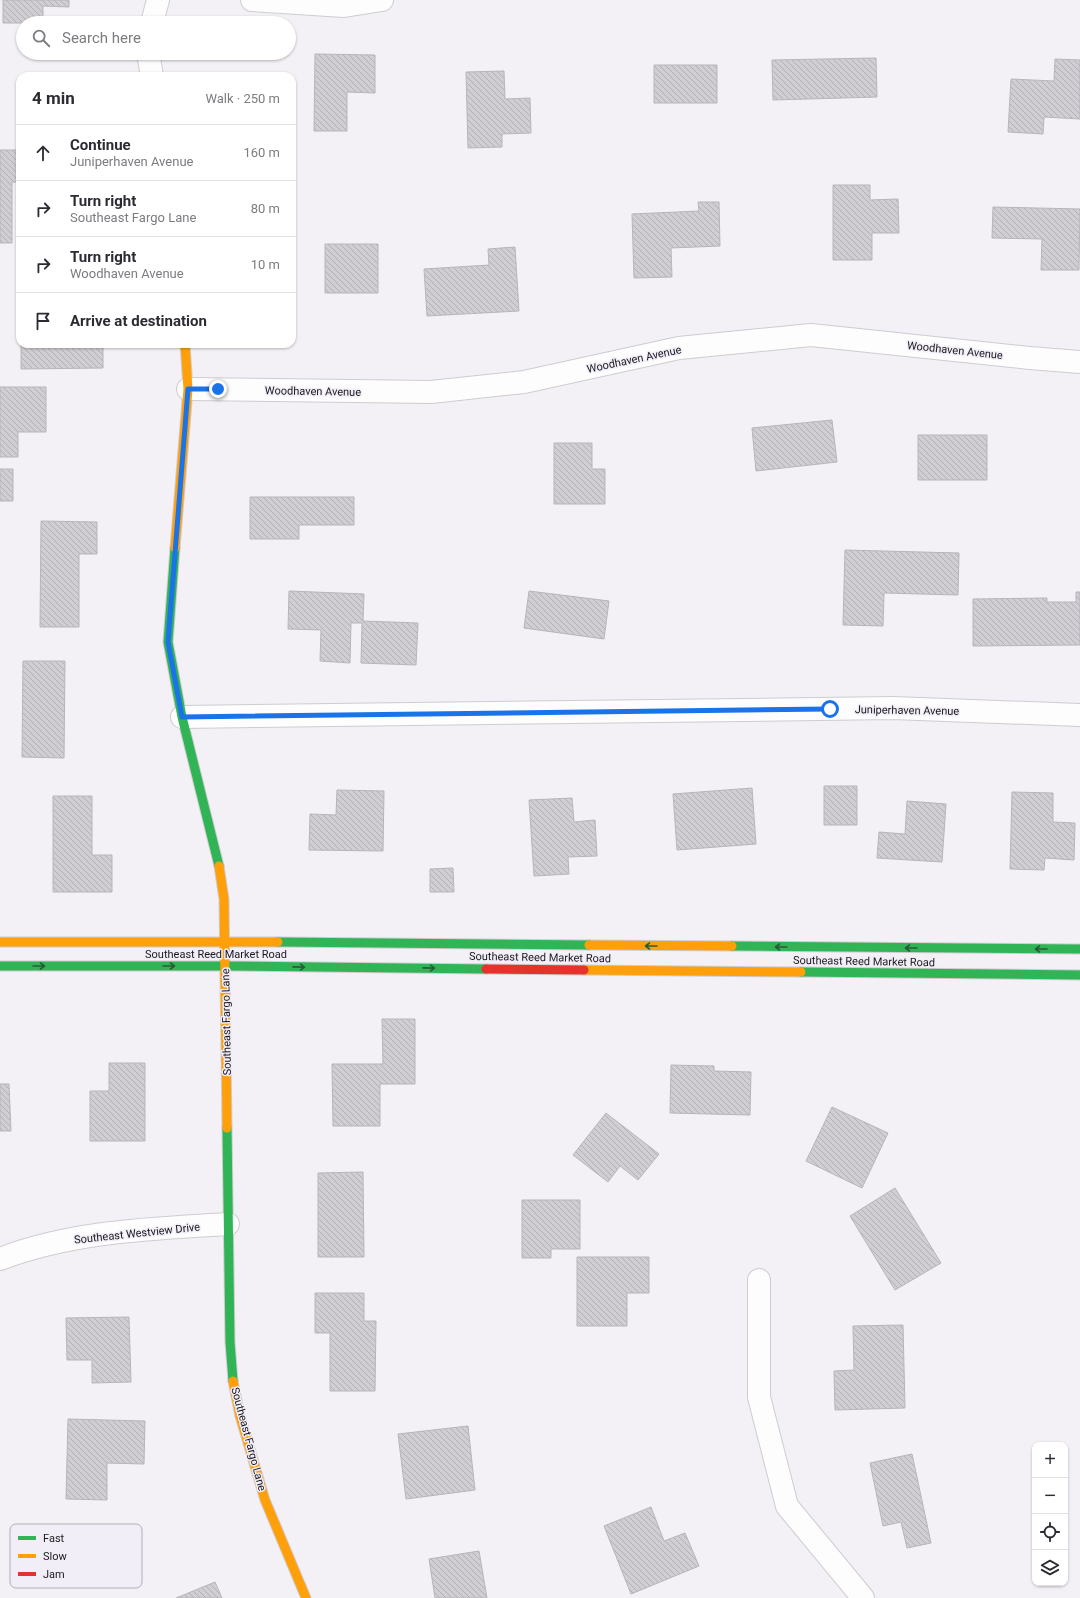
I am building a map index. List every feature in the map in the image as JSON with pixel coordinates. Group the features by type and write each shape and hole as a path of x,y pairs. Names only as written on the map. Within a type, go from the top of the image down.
{"main road":[{"name":"Southeast Fargo Lane","path":"185,348 188,389 168,642 182,717 220,868 224,899 230,1342 233,1380 251,1456 265,1500 306,1598"},
{"name":"Southeast Reed Market Road","path":"0,942 225,942 1080,949"},
{"name":"Southeast Reed Market Road","path":"0,966 226,966 1080,975"}],"street":[{"path":"154,16 158,0"},
{"path":"252,0 344,6 382,0"},
{"path":"149,60 151,72"},
{"name":"Woodhaven Avenue","path":"188,389 431,392 524,382 679,348 810,335 1080,362"},
{"name":"Juniperhaven Avenue","path":"182,717 893,708 1080,715"},
{"name":"Southeast Westview Drive","path":"0,1259 48,1244 92,1236 139,1230 228,1224"},
{"path":"759,1280 759,1397 787,1506 863,1598"}],"building":[{"path":"3,0 69,0 69,7 43,6 43,16 16,16 16,23 3,23"},
{"path":"315,54 375,55 375,93 347,92 347,131 314,131"},
{"path":"876,58 877,97 773,100 772,60"},
{"path":"1055,59 1080,60 1080,119 1044,117 1043,134 1008,132 1011,79 1054,81"},
{"path":"654,65 717,65 717,103 654,103"},
{"path":"504,71 505,99 530,98 531,133 502,134 502,147 468,148 466,72"},
{"path":"0,150 16,150 16,182 12,182 12,243 0,243"},
{"path":"833,185 870,185 870,200 898,199 899,233 872,233 872,260 833,260"},
{"path":"698,202 719,202 720,246 671,248 672,277 634,278 632,214 699,211"},
{"path":"993,207 1080,209 1079,270 1041,270 1042,239 992,238"},
{"path":"325,244 378,244 378,293 325,293"},
{"path":"515,247 519,311 427,316 424,269 489,265 488,249"},
{"path":"21,348 103,348 103,368 21,369"},
{"path":"0,387 46,387 46,432 18,432 18,457 0,457"},
{"path":"832,420 837,462 756,471 752,428"},
{"path":"918,435 987,435 987,480 918,480"},
{"path":"554,443 592,443 592,469 605,469 605,504 554,504"},
{"path":"0,469 13,469 13,501 0,501"},
{"path":"250,497 354,497 354,525 299,525 299,539 250,539"},
{"path":"41,521 97,522 97,554 79,554 79,627 40,627"},
{"path":"845,550 959,553 958,595 884,593 883,626 843,625"},
{"path":"289,591 364,594 363,621 418,623 416,665 361,663 362,623 351,623 350,663 320,661 321,630 288,629"},
{"path":"529,591 609,601 604,639 524,628"},
{"path":"1076,592 1080,592 1080,645 973,646 973,599 1047,598 1047,602 1076,602"},
{"path":"23,661 65,661 64,758 22,757"},
{"path":"824,786 857,786 857,825 824,825"},
{"path":"752,788 756,844 677,850 673,794"},
{"path":"337,790 384,791 383,851 309,850 310,814 336,815"},
{"path":"1012,792 1053,793 1053,822 1075,823 1074,860 1045,858 1044,870 1010,869"},
{"path":"53,796 92,796 92,855 112,855 112,892 53,892"},
{"path":"572,798 574,822 595,820 597,856 568,857 569,874 534,876 529,800"},
{"path":"907,801 946,804 942,862 877,858 879,832 905,834"},
{"path":"453,868 454,892 430,892 430,869"},
{"path":"382,1019 415,1019 415,1084 380,1084 380,1126 333,1126 332,1064 383,1064"},
{"path":"109,1063 145,1063 145,1141 90,1141 90,1091 109,1091"},
{"path":"671,1065 714,1066 714,1071 751,1072 750,1115 670,1113"},
{"path":"0,1084 9,1084 11,1131 0,1131"},
{"path":"832,1107 888,1133 862,1188 806,1161"},
{"path":"606,1113 659,1154 638,1180 620,1166 608,1182 573,1155"},
{"path":"363,1172 364,1257 318,1257 318,1173"},
{"path":"895,1188 941,1263 895,1290 850,1216"},
{"path":"522,1200 580,1200 580,1249 551,1249 551,1258 522,1258"},
{"path":"577,1257 649,1257 649,1293 627,1293 627,1326 577,1326"},
{"path":"315,1293 364,1293 364,1321 376,1321 375,1391 330,1391 330,1333 315,1333"},
{"path":"129,1317 131,1382 92,1383 92,1360 67,1360 66,1318"},
{"path":"903,1325 905,1408 835,1410 834,1371 854,1370 853,1326"},
{"path":"68,1419 145,1421 144,1464 107,1463 107,1500 66,1499"},
{"path":"468,1426 475,1490 406,1499 398,1434"},
{"path":"912,1454 931,1543 907,1548 901,1522 883,1526 870,1463"},
{"path":"651,1507 664,1541 685,1533 699,1566 631,1594 604,1526"},
{"path":"479,1551 487,1598 435,1598 429,1559"},
{"path":"215,1582 222,1598 176,1598"}],"traffic: fast":[{"path":"175,548 168,642 182,717 219,866"},
{"path":"278,942 589,945"},
{"path":"732,946 1080,949"},
{"path":"0,966 226,966 486,969"},
{"path":"801,972 1080,975"},
{"path":"227,1128 230,1342 233,1381"}],"traffic: slow":[{"path":"175,548 188,389 185,348"},
{"path":"219,866 224,899 227,1128"},
{"path":"0,942 278,942"},
{"path":"589,945 732,946"},
{"path":"584,970 801,972"},
{"path":"233,1381 240,1416 265,1500 306,1598"}],"traffic: jam":[{"path":"486,969 584,970"}],"route":[{"path":"218,389 188,389 168,642 182,717 830,709"}]}
